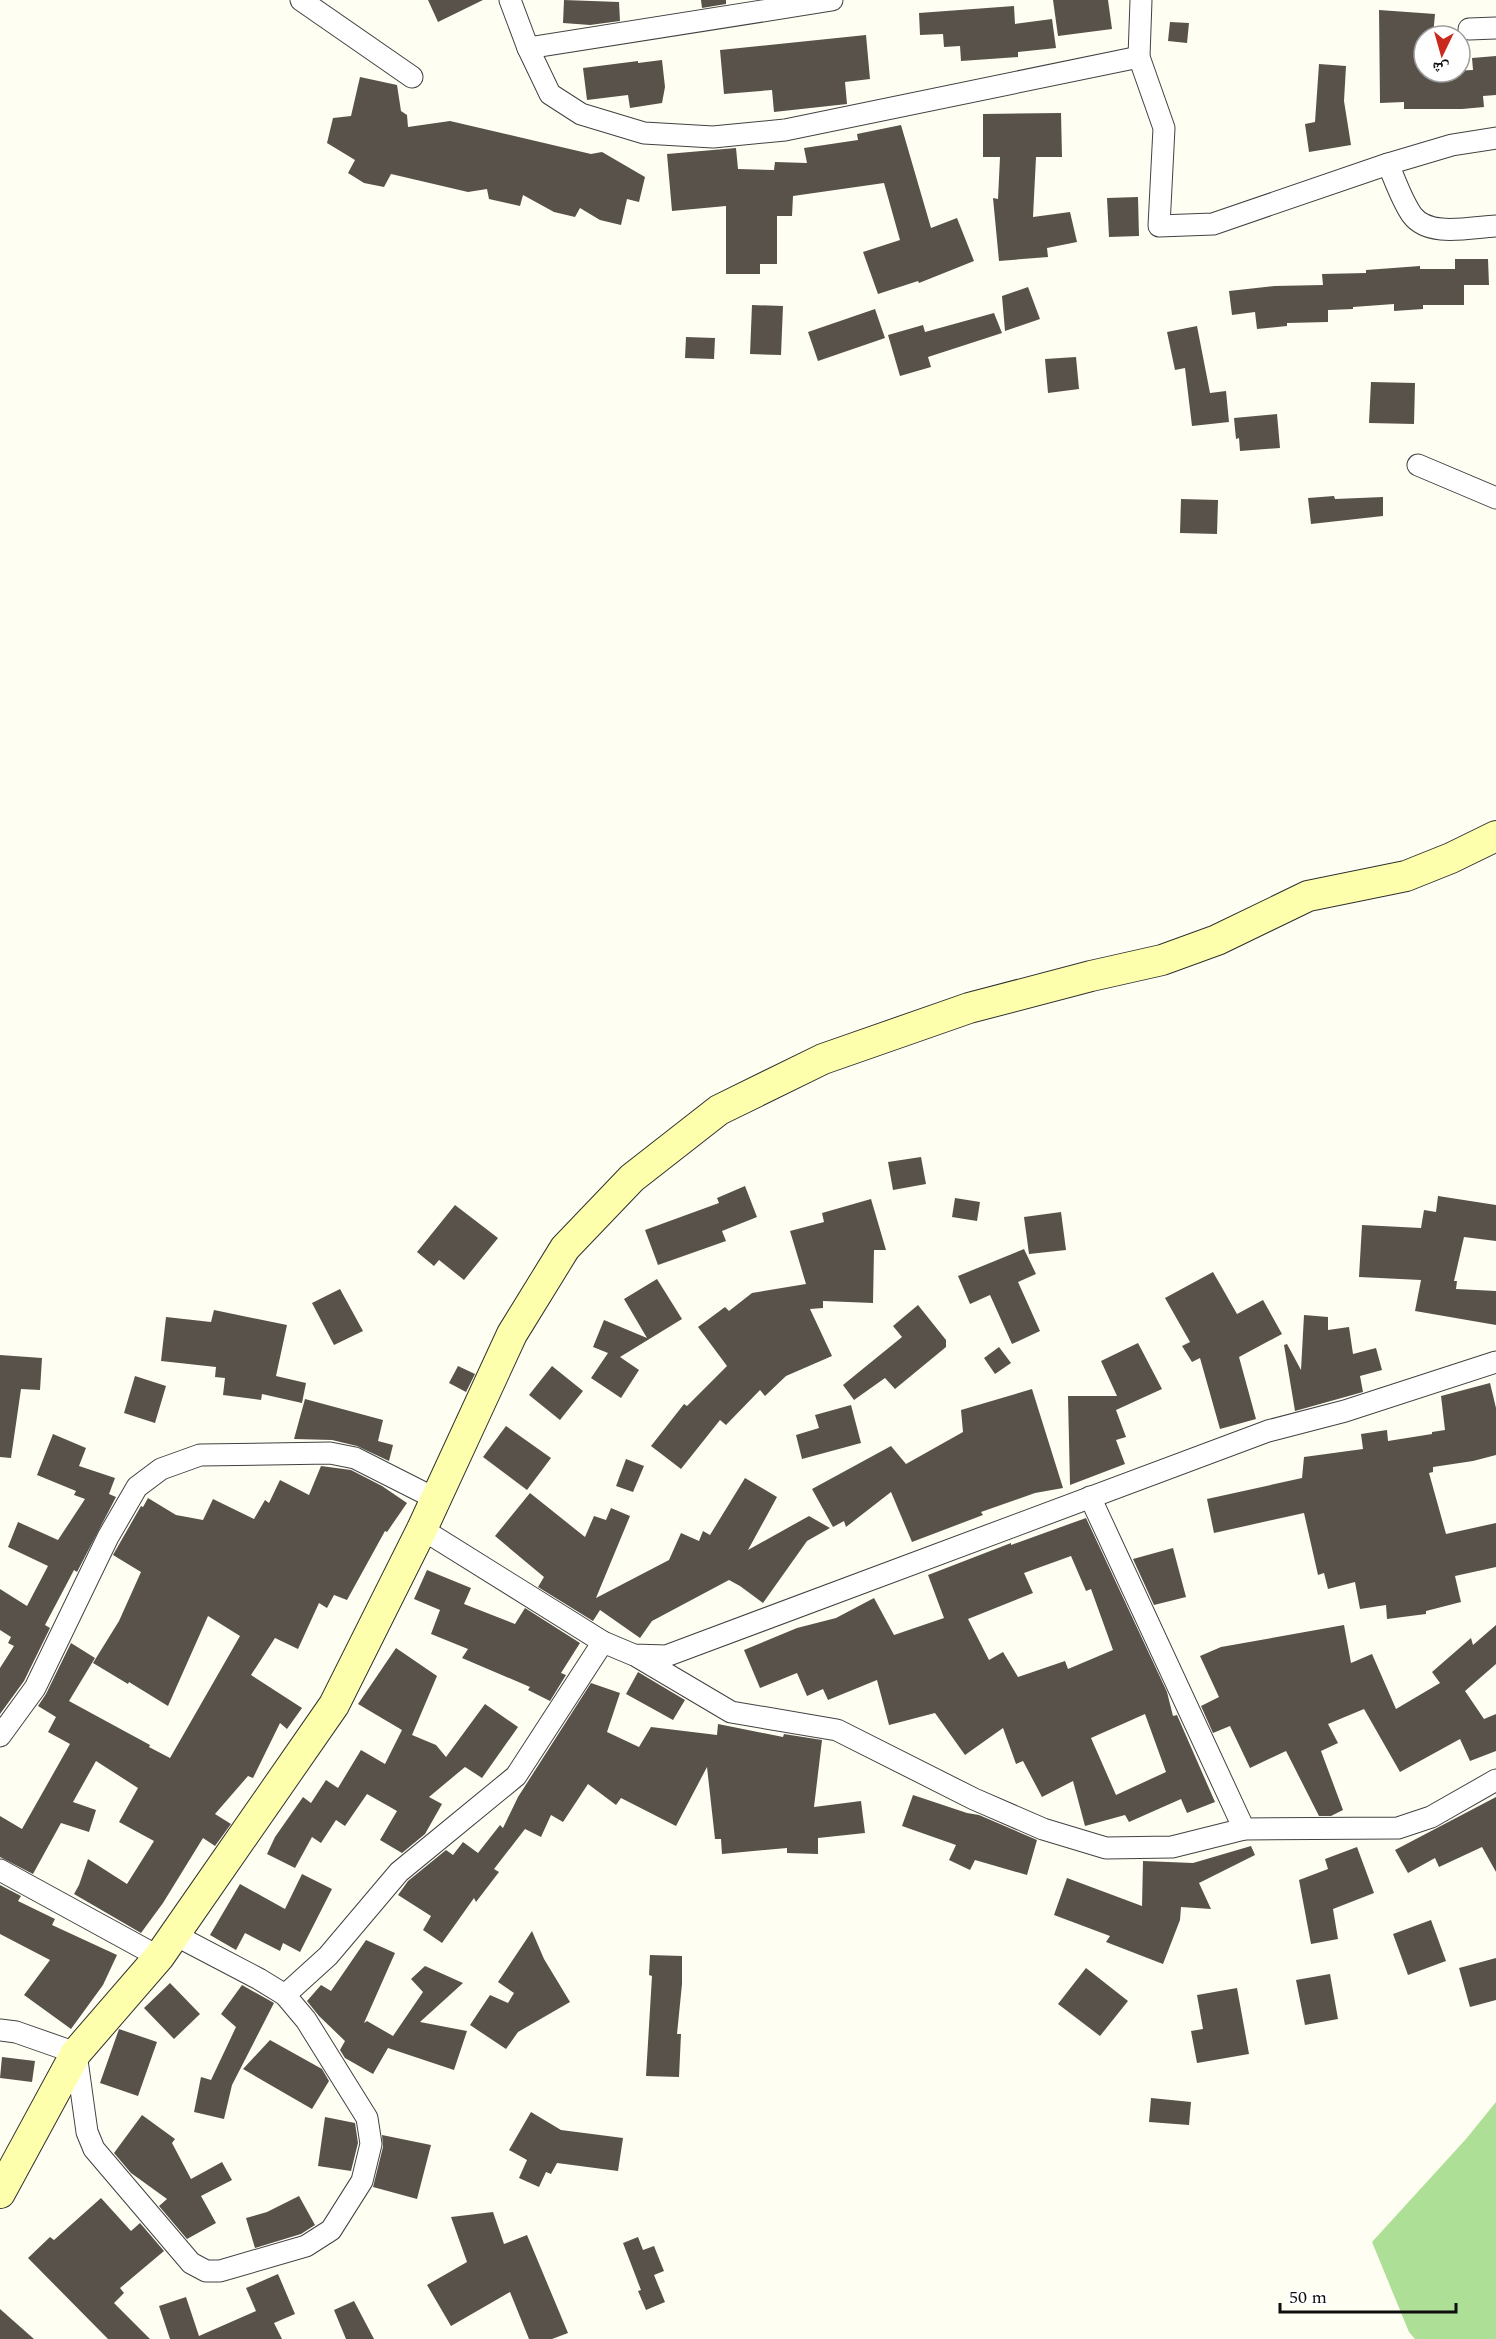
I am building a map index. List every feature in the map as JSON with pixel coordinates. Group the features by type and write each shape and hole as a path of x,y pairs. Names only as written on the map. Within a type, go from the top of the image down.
{"street":[{"path":"510,0 528,48 550,94 581,114 644,133 713,137 785,130 1139,57"},
{"path":"528,48 832,0"},
{"path":"1141,0 1139,57 1164,128 1159,226 1213,224 1452,145 1496,138"},
{"path":"312,3 412,77"},
{"path":"1472,29 1496,28"},
{"path":"1388,165 1412,215 1425,226 1441,229 1496,226"},
{"path":"1418,465 1496,498"},
{"path":"0,2193 76,2053 167,1946 334,1705 422,1529 512,1334 565,1248 632,1178 719,1110 834,1055 969,1008 1162,960 1217,940 1308,896 1406,876 1451,858 1496,836"},
{"path":"634,1655 666,1656 1268,1431 1345,1411 1496,1362"},
{"path":"0,1736 35,1688 108,1537 137,1487 161,1469 200,1455 330,1453 355,1458 436,1499"},
{"path":"1090,1497 1245,1829"},
{"path":"422,1529 603,1642 634,1655 731,1712 837,1730 974,1799 1043,1829 1106,1848 1172,1847 1245,1829 1398,1828 1431,1817 1496,1780"},
{"path":"285,1995 328,1956 399,1872 516,1776 603,1642"},
{"path":"0,1870 167,1946 259,1979 285,1995 306,2020 368,2118 370,2144 362,2181 331,2230 306,2246 220,2271 206,2271 192,2263 94,2149 87,2132 76,2053"},
{"path":"0,2030 16,2032 76,2053"}],"green space":[{"path":"1496,2102 1496,2339 1415,2339 1409,2332 1372,2242 1466,2139"}],"building":[{"path":"428,0 483,0 438,22"},
{"path":"564,0 619,2 620,21 590,25 563,23"},
{"path":"701,0 726,0 726,4 702,8"},
{"path":"1053,0 1108,0 1112,29 1058,36"},
{"path":"1014,6 1015,24 1052,19 1056,48 1018,52 1018,57 961,61 960,46 944,47 943,34 920,35 919,13"},
{"path":"1379,10 1435,14 1434,24 1412,24 1412,84 1472,84 1472,58 1496,56 1496,95 1483,96 1484,107 1404,109 1404,102 1380,103"},
{"path":"1170,22 1189,23 1187,43 1168,41"},
{"path":"866,35 870,79 845,82 847,104 774,112 772,90 724,94 720,50"},
{"path":"662,60 665,87 662,103 630,108 628,95 587,100 583,68"},
{"path":"1319,64 1346,66 1344,101 1351,145 1309,152 1305,124 1315,122"},
{"path":"360,77 397,85 401,111 407,115 408,127 450,121 591,154 602,152 645,177 639,202 627,199 621,225 600,220 580,208 575,217 554,212 523,195 520,206 489,199 487,189 468,192 391,174 384,187 364,183 348,173 355,160 327,143 333,118 351,116"},
{"path":"1061,113 1062,157 1036,157 1033,217 1070,212 1077,242 1047,248 1048,257 999,261 993,198 998,199 1000,157 983,157 983,114"},
{"path":"901,125 931,228 957,218 974,261 919,283 918,281 878,294 863,252 900,240 884,183 793,196 792,216 777,216 777,264 760,264 760,274 726,274 726,206 672,211 667,154 736,148 738,169 774,170 775,162 807,163 804,148 858,140 857,134"},
{"path":"1138,197 1139,236 1109,237 1107,198"},
{"path":"1455,259 1488,259 1489,285 1464,285 1464,305 1423,305 1423,309 1394,311 1394,304 1353,307 1353,309 1328,310 1328,322 1287,323 1287,326 1257,329 1255,312 1232,315 1229,291 1275,286 1323,285 1322,274 1366,273 1366,270 1420,266 1420,269 1455,269"},
{"path":"1028,287 1040,319 1005,331 1002,296"},
{"path":"752,305 783,306 781,355 750,354"},
{"path":"875,309 885,338 818,361 808,332"},
{"path":"994,313 1002,333 928,357 931,367 900,376 888,335 923,325 925,332"},
{"path":"1197,326 1210,393 1226,391 1229,422 1192,426 1185,368 1175,370 1167,332"},
{"path":"686,337 715,338 714,359 685,358"},
{"path":"1076,357 1079,389 1048,393 1045,359"},
{"path":"1371,382 1415,383 1414,424 1369,423"},
{"path":"1277,414 1280,448 1240,451 1234,418"},
{"path":"1334,496 1335,499 1383,497 1383,516 1311,524 1308,498"},
{"path":"1181,499 1218,500 1217,534 1180,533"},
{"path":"921,1157 926,1184 893,1190 888,1162"},
{"path":"745,1186 757,1217 722,1231 726,1241 658,1265 645,1230 719,1203 717,1198"},
{"path":"1438,1196 1496,1205 1496,1241 1464,1237 1454,1281 1457,1281 1456,1289 1496,1291 1496,1325 1415,1311 1421,1280 1359,1277 1362,1225 1421,1228 1424,1210 1436,1212"},
{"path":"955,1198 980,1202 977,1221 952,1217"},
{"path":"871,1199 886,1250 874,1250 873,1303 823,1301 823,1308 810,1309 832,1356 786,1376 765,1396 760,1390 726,1425 720,1420 681,1469 651,1446 684,1404 687,1406 727,1366 698,1327 725,1307 729,1311 752,1293 806,1284 790,1231 824,1222 822,1213"},
{"path":"455,1205 498,1238 464,1280 439,1260 434,1266 417,1252"},
{"path":"1061,1212 1066,1250 1029,1254 1024,1217"},
{"path":"1024,1249 1036,1274 1018,1282 1040,1331 1012,1344 990,1295 970,1304 958,1276"},
{"path":"1213,1272 1237,1314 1263,1300 1282,1334 1239,1357 1256,1419 1220,1429 1200,1358 1192,1362 1182,1346 1190,1342 1165,1298"},
{"path":"657,1279 682,1319 620,1357 639,1370 621,1398 591,1378 608,1353 593,1347 604,1320 647,1338 624,1299"},
{"path":"340,1289 363,1331 334,1345 312,1303"},
{"path":"918,1305 946,1340 946,1347 895,1389 885,1378 854,1400 843,1385 902,1337 893,1326"},
{"path":"214,1310 287,1325 276,1376 306,1383 302,1403 262,1394 261,1400 223,1395 225,1378 215,1377 216,1367 161,1361 166,1317 211,1322"},
{"path":"1304,1315 1328,1317 1328,1330 1349,1327 1353,1354 1376,1348 1382,1370 1360,1376 1363,1392 1295,1411 1284,1345 1287,1344 1301,1370"},
{"path":"1138,1343 1162,1389 1116,1410 1126,1437 1116,1440 1125,1464 1070,1485 1068,1396 1117,1396 1101,1361"},
{"path":"999,1347 1011,1363 995,1374 984,1358"},
{"path":"0,1355 42,1358 40,1390 21,1389 11,1458 0,1457"},
{"path":"458,1366 475,1374 466,1392 449,1383"},
{"path":"552,1366 583,1391 560,1420 529,1395"},
{"path":"135,1376 166,1386 155,1423 124,1413"},
{"path":"1490,1383 1496,1408 1496,1455 1433,1467 1433,1472 1429,1473 1446,1534 1496,1523 1496,1567 1455,1576 1461,1602 1426,1611 1426,1614 1387,1619 1386,1605 1360,1609 1355,1582 1328,1589 1324,1573 1318,1575 1304,1513 1214,1533 1207,1499 1302,1478 1304,1457 1363,1449 1361,1434 1387,1430 1388,1441 1445,1430 1441,1396"},
{"path":"1032,1389 1063,1488 1035,1493 981,1512 983,1515 912,1542 891,1492 846,1527 844,1521 833,1527 812,1489 891,1446 906,1464 963,1432 961,1410"},
{"path":"305,1399 383,1420 378,1441 393,1445 389,1461 357,1446 332,1440 294,1439"},
{"path":"851,1405 861,1443 802,1459 796,1435 819,1428 815,1415"},
{"path":"506,1426 551,1458 527,1490 483,1457"},
{"path":"53,1434 86,1448 79,1466 115,1478 109,1494 116,1497 77,1572 74,1570 45,1625 50,1628 24,1681 0,1714 0,1668 14,1646 8,1643 11,1637 0,1630 0,1589 27,1606 48,1566 8,1547 18,1522 58,1540 85,1499 74,1495 76,1491 37,1475"},
{"path":"626,1459 644,1466 633,1492 616,1486"},
{"path":"321,1466 351,1470 382,1486 407,1503 387,1532 385,1531 347,1600 334,1595 327,1608 319,1603 298,1649 275,1638 251,1675 302,1708 287,1729 280,1723 253,1778 248,1776 215,1814 231,1824 215,1846 203,1838 163,1903 141,1933 74,1894 88,1859 127,1884 154,1841 119,1822 138,1788 96,1761 73,1802 96,1810 89,1832 61,1823 33,1874 0,1857 0,1816 22,1829 70,1744 48,1732 56,1717 38,1706 71,1643 95,1658 69,1701 170,1758 240,1636 208,1616 168,1706 93,1663 119,1621 141,1572 113,1555 141,1506 143,1507 148,1498 176,1515 203,1520 213,1499 254,1519 265,1500 269,1503 280,1480 309,1495"},
{"path":"745,1478 777,1497 748,1550 809,1516 830,1528 807,1541 763,1603 729,1580 652,1621 640,1638 600,1610 593,1621 538,1587 544,1577 495,1536 530,1493 585,1537 594,1516 606,1520 611,1508 630,1516 596,1598 669,1560 681,1533 699,1541 703,1531 710,1535"},
{"path":"1086,1518 1167,1692 1173,1716 1177,1715 1215,1802 1187,1813 1181,1799 1129,1822 1125,1815 1085,1826 1073,1781 1042,1797 1023,1761 1016,1764 1003,1728 965,1755 935,1713 889,1725 877,1680 828,1700 823,1689 807,1696 797,1673 760,1688 744,1650 797,1628 836,1618 874,1598 894,1635 944,1618 928,1575 1011,1543 1011,1545","holes":["1071,1556 1086,1591 1091,1589 1113,1650 1068,1669 1065,1661 1018,1677 1003,1652 989,1660 968,1619 1033,1593 1024,1573","1145,1714 1166,1772 1116,1795 1091,1738"]},
{"path":"1173,1548 1186,1597 1154,1605 1133,1559"},
{"path":"427,1570 471,1588 464,1604 515,1624 525,1608 580,1643 561,1673 566,1675 550,1701 528,1690 530,1687 462,1658 468,1649 431,1634 440,1610 414,1599"},
{"path":"1344,1625 1351,1663 1372,1654 1396,1709 1440,1683 1432,1672 1471,1638 1473,1645 1496,1625 1496,1664 1465,1691 1484,1719 1496,1714 1496,1751 1470,1761 1460,1739 1400,1772 1364,1709 1328,1724 1338,1743 1321,1751 1343,1810 1331,1816 1319,1816 1286,1751 1250,1768 1230,1726 1213,1733 1201,1706 1219,1697 1200,1656 1221,1647"},
{"path":"396,1648 437,1676 412,1735 436,1745 446,1757 485,1704 518,1727 482,1778 465,1767 429,1797 442,1804 425,1834 402,1853 380,1840 397,1811 367,1794 345,1826 336,1820 321,1843 312,1837 295,1868 267,1854 275,1837 303,1797 311,1803 326,1780 338,1788 361,1750 385,1764 402,1730 358,1704"},
{"path":"638,1672 685,1700 673,1720 626,1694"},
{"path":"591,1683 620,1693 607,1732 639,1747 651,1727 717,1735 718,1724 783,1737 784,1734 822,1740 814,1807 861,1801 865,1833 818,1838 818,1854 787,1853 787,1848 722,1854 721,1839 715,1839 707,1767 676,1826 621,1798 616,1805 588,1784 563,1822 551,1815 541,1837 525,1829 494,1869 499,1872 476,1902 474,1898 442,1943 423,1930 431,1916 398,1895 408,1881 446,1850 453,1855 463,1842 478,1853 500,1825 503,1828 518,1797"},
{"path":"913,1795 979,1815 1037,1840 1027,1875 975,1860 970,1870 949,1860 956,1845 902,1826"},
{"path":"1496,1797 1496,1872 1482,1847 1439,1867 1435,1858 1408,1873 1395,1850"},
{"path":"1251,1846 1255,1855 1199,1883 1211,1909 1181,1907 1180,1920 1163,1964 1106,1942 1110,1936 1054,1915 1067,1878 1142,1906 1143,1861 1193,1863"},
{"path":"1357,1847 1374,1893 1333,1909 1338,1939 1311,1944 1299,1880 1328,1869 1325,1859"},
{"path":"302,1874 332,1889 300,1952 283,1943 280,1951 245,1933 236,1950 210,1935 240,1884 285,1909"},
{"path":"0,1885 21,1896 18,1901 55,1919 52,1925 117,1955 103,1985 71,2029 24,1995 50,1960 0,1934"},
{"path":"1431,1920 1446,1961 1408,1975 1393,1934"},
{"path":"532,1931 544,1959 570,2002 518,2032 506,2049 470,2025 490,1995 508,2003 514,1993 498,1982"},
{"path":"366,1940 395,1953 364,2023 367,2021 393,2036 423,1992 411,1979 425,1966 463,1983 420,2022 467,2031 454,2070 388,2048 373,2074 345,2058 340,2050 345,2041 307,2001 321,1985 331,1991"},
{"path":"650,1955 682,1956 677,2034 681,2034 679,2077 646,2076 652,1976 649,1975"},
{"path":"1496,1958 1496,2000 1470,2007 1459,1968"},
{"path":"1086,1968 1128,2001 1100,2036 1058,2004"},
{"path":"1330,1974 1338,2019 1305,2025 1296,1980"},
{"path":"170,1983 200,2014 174,2039 144,2008"},
{"path":"242,1985 274,2003 232,2085 224,2119 194,2112 201,2077 211,2080 236,2027 221,2014"},
{"path":"1237,1988 1249,2054 1197,2063 1191,2031 1203,2029 1197,1995"},
{"path":"119,2029 157,2042 138,2096 100,2083"},
{"path":"270,2040 322,2069 329,2081 312,2109 243,2069"},
{"path":"2,2057 35,2061 32,2082 0,2078"},
{"path":"1151,2098 1191,2102 1189,2125 1149,2122"},
{"path":"531,2112 561,2130 623,2138 618,2171 557,2163 551,2174 546,2172 539,2187 519,2178 527,2160 509,2150"},
{"path":"142,2115 175,2139 172,2143 191,2179 222,2162 232,2180 201,2196 216,2223 187,2239 159,2206 167,2199 131,2173 114,2153"},
{"path":"325,2117 355,2123 358,2143 351,2171 318,2166"},
{"path":"382,2135 431,2145 417,2199 373,2187 383,2147"},
{"path":"299,2196 315,2225 301,2234 255,2248 246,2218 267,2212"},
{"path":"101,2198 131,2231 140,2223 164,2251 120,2288 124,2293 114,2303 150,2339 108,2339 28,2258 50,2237 54,2240"},
{"path":"493,2212 504,2244 527,2235 568,2333 552,2339 529,2339 510,2292 451,2326 427,2285 467,2262 451,2217"},
{"path":"638,2237 643,2250 654,2246 664,2271 654,2275 665,2302 646,2310 623,2243"},
{"path":"278,2274 295,2314 274,2323 282,2339 170,2339 159,2306 186,2297 199,2336 256,2311 246,2288"},
{"path":"354,2301 374,2339 346,2339 334,2310"},
{"path":"0,2309 34,2339 0,2339"}]}
